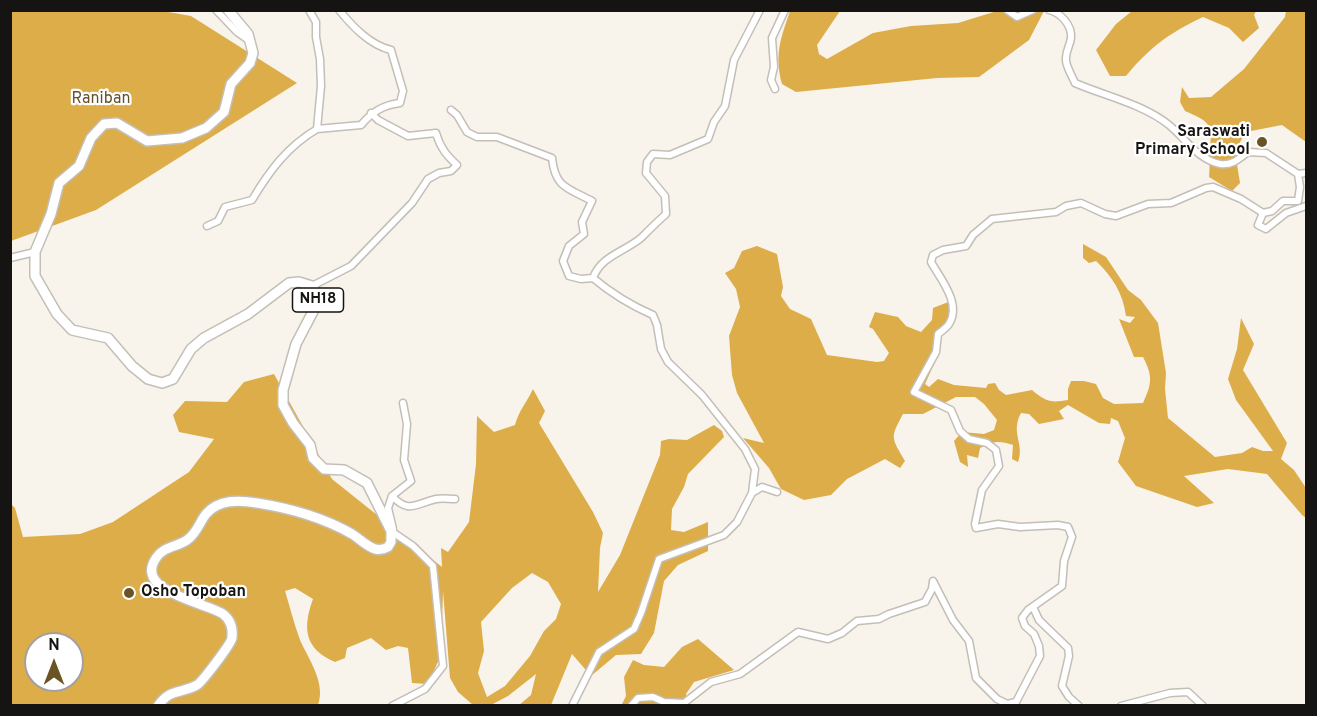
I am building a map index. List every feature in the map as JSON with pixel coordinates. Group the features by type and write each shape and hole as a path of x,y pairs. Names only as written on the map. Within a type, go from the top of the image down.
{"main road":[{"path":"228,10 248,34 250,42"},
{"name":"NH18","path":"250,42 252,60 231,84 224,112 206,128 182,138 147,141 117,123 104,124 91,138 79,166 59,183 51,213 35,252 35,276 57,314 72,330 108,338 132,366 148,379 162,382 173,380 191,349 204,338 248,314 289,283 299,282 312,286 317,293 318,302 296,344 283,390 283,405 310,445 313,458 324,469 344,470 367,483 392,532"},
{"path":"158,705 169,694 199,684 232,641 229,620 222,613 176,596 156,582 153,574 155,559 162,550 186,540 212,509 231,501 271,505 319,519 352,534 377,550 388,547 392,532"}],"street":[{"path":"216,10 250,42"},
{"path":"309,10 316,22 320,59 321,86 317,129"},
{"path":"207,226 218,220 225,207 252,200 271,168 305,136 317,129 360,125 371,113 388,104 400,103 403,90 391,50 380,47 362,34 339,10"},
{"path":"593,278 597,268 620,249 639,239 666,214 665,196 646,173 647,162 653,154 670,155 708,139 714,122 725,106 734,60 760,10"},
{"path":"775,89 771,80 774,67 772,38 785,10"},
{"path":"1007,10 1017,17 1033,10"},
{"path":"1049,10 1060,15 1068,24 1071,38 1067,47 1066,63 1076,83 1140,109 1168,124 1203,157 1221,164 1234,163 1248,152 1266,153 1298,174 1306,173"},
{"path":"451,110 457,115 467,132 477,138 497,138 552,158 554,174 564,187 592,201 582,222 584,234 569,246 563,261 569,276 581,279 593,278 621,300 653,315 657,325 660,349 668,362 702,395 745,449 755,469 752,493 737,522 724,535 659,559 634,629 598,652 572,705"},
{"path":"312,286 351,266 412,203 428,179 439,173 451,171 457,165 446,156 436,133 408,136 378,120 371,113"},
{"path":"632,705 638,698 653,697 664,702 684,703 711,682 740,674 798,632 828,639 842,633 857,621 879,619 925,602 932,589 933,581 953,620 969,640 976,678 997,699 1007,705 1016,702 1040,656 1034,634 1025,626 1022,618 1028,610 1062,586 1064,561 1072,537 1068,527 1058,525 1020,527 998,524 976,528 982,490 999,466 996,450 987,443 969,439 960,431 951,410 914,392 936,352 938,334 950,324 952,313 952,302 948,291 931,262 933,255 943,250 966,246 973,235 992,219 1056,212 1066,206 1081,202 1105,214 1116,216 1148,204 1171,203 1213,187 1241,199 1263,213 1272,211 1283,201 1298,201 1300,187 1298,174"},
{"path":"1263,213 1258,225 1266,230 1286,213 1306,206"},
{"path":"10,258 35,252"},
{"path":"392,705 425,689 443,666 433,566 413,546 392,532 388,508 392,496 411,481 404,460 406,424 403,403"},
{"path":"752,493 762,487 777,492"},
{"path":"392,496 399,504 413,508 437,499 455,499"},
{"path":"1033,607 1040,620 1068,648 1069,656 1062,686 1069,697 1079,705"},
{"path":"1121,705 1170,693 1188,692 1203,705"}],"green space":[{"name":"Raniban","path":"157,10 191,16 297,83 96,210 11,241 10,11"},
{"path":"790,11 840,11 817,45 819,54 827,59 873,33 911,26 958,23 997,11 1044,11 1029,40 979,77 937,78 796,92 782,84 779,64 781,38"},
{"path":"1132,11 1256,11 1254,15 1259,28 1243,42 1229,28 1203,17 1160,42 1126,76 1110,76 1096,50 1116,24"},
{"path":"1286,11 1306,11 1306,142 1282,125 1251,131 1247,129 1235,152 1240,183 1232,191 1209,177 1211,133 1204,121 1185,111 1180,102 1182,87 1189,98 1211,97 1244,69 1285,17"},
{"path":"1083,244 1106,257 1128,290 1141,300 1158,323 1166,373 1168,418 1215,457 1242,453 1252,447 1263,451 1273,451 1236,400 1228,379 1237,349 1241,318 1254,344 1243,370 1287,443 1281,459 1294,470 1306,488 1306,518 1267,474 1228,469 1184,476 1214,503 1197,507 1136,486 1118,462 1125,438 1118,421 1111,418 1110,424 1099,423 1068,405 1059,411 1064,419 1039,424 1029,414 1021,413 1017,427 1020,450 1018,462 1012,459 1013,445 996,442 980,448 978,458 967,455 968,467 960,462 954,441 962,432 984,434 994,430 997,420 984,404 975,397 956,397 923,414 903,414 894,433 895,442 905,461 900,468 885,459 847,479 831,495 804,500 781,489 769,468 743,438 764,443 737,393 732,375 729,336 740,307 736,289 725,273 734,268 742,251 757,246 777,254 783,287 781,296 790,309 811,319 827,355 884,361 889,353 873,329 869,327 875,312 898,317 906,326 921,332 932,320 933,308 956,299 956,314 939,340 935,362 925,384 929,387 938,379 954,385 986,388 988,384 995,383 1006,395 1032,390 1049,401 1057,401 1068,400 1071,381 1084,381 1096,384 1103,398 1114,404 1143,403 1150,385 1150,375 1143,357 1134,357 1119,319 1130,323 1135,317 1126,316 1119,292 1107,273 1096,261 1089,263 1083,258"},
{"path":"274,374 332,479 442,567 441,548 448,552 469,522 476,464 477,416 494,432 515,425 533,389 545,411 539,423 593,512 603,533 598,592 620,555 660,455 661,441 687,440 714,425 722,431 724,437 688,474 672,509 671,530 684,532 708,522 708,551 678,565 664,581 654,633 641,654 616,655 591,676 572,654 551,705 519,705 531,695 536,674 508,696 491,705 473,705 458,692 450,678 443,591 441,655 428,684 412,683 408,648 398,646 386,650 371,638 347,648 345,658 335,662 325,657 312,644 307,629 313,599 295,588 285,591 300,640 318,680 320,697 318,705 11,705 10,503 15,508 23,537 80,534 113,522 189,472 214,439 179,432 173,415 185,401 227,402 244,382","holes":["532,573 548,582 561,604 556,619 544,631 530,656 505,686 487,697 478,673 484,651 481,622 512,588"]},
{"path":"698,639 734,670 694,682 686,694 688,705 621,706 626,696 624,677 633,660 644,665 664,667 682,647"}],"place":[{"name":"Saraswati Primary School","path":"1262,142"},
{"name":"Osho Topoban","path":"129,593"}]}
